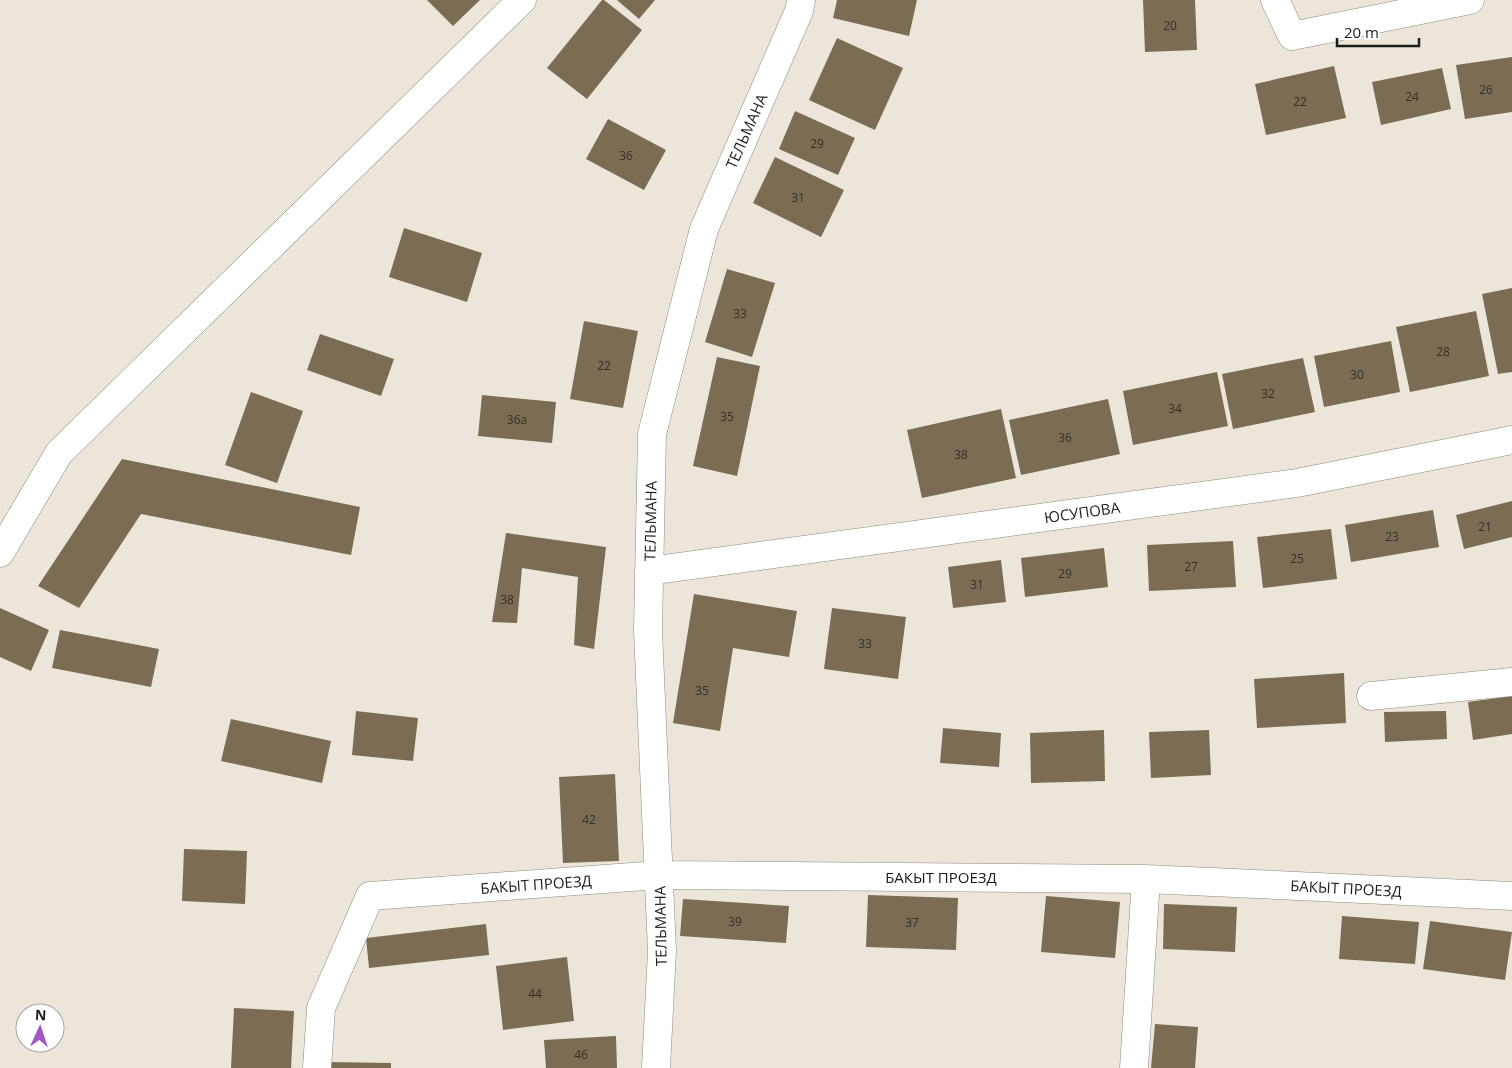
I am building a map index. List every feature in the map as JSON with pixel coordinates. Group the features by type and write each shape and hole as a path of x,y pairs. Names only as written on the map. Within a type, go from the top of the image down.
{"street":[{"path":"0,553 59,453 522,0"},
{"name":"ТЕЛЬМАНА","path":"656,1068 662,951 648,631 652,434 704,229 799,11 802,0"},
{"path":"1275,0 1292,36 1470,0"},
{"name":"ЮСУПОВА","path":"649,571 1297,483 1512,440"},
{"path":"1371,696 1512,682"},
{"name":"БАКЫТ ПРОЕЗД","path":"317,1068 321,1008 370,896 659,875 1146,879 1512,896"},
{"path":"1134,1068 1146,879"}],"building":[{"path":"427,0 480,0 453,26"},
{"path":"602,0 642,30 587,99 547,68"},
{"path":"617,0 655,0 639,19"},
{"path":"837,0 917,0 909,36 833,18"},
{"path":"1143,0 1195,0 1197,50 1145,52"},
{"path":"837,38 903,68 875,130 809,100"},
{"path":"1512,57 1512,112 1465,119 1456,65"},
{"path":"1334,66 1346,118 1266,135 1255,84"},
{"path":"1442,68 1451,109 1381,125 1372,82"},
{"path":"795,111 855,138 838,175 779,149"},
{"path":"608,119 666,150 644,190 586,159"},
{"path":"775,157 844,190 821,237 753,203"},
{"path":"404,228 482,253 467,302 389,277"},
{"path":"727,269 775,283 752,357 705,342"},
{"path":"1512,288 1512,372 1498,374 1482,294"},
{"path":"1476,311 1489,376 1410,392 1396,327"},
{"path":"584,321 638,331 623,408 570,399"},
{"path":"320,334 394,359 381,396 307,370"},
{"path":"1391,341 1400,392 1324,407 1314,356"},
{"path":"717,357 760,366 737,476 693,466"},
{"path":"1303,358 1315,412 1233,429 1222,374"},
{"path":"1217,372 1228,426 1133,445 1123,391"},
{"path":"251,392 303,411 277,483 225,465"},
{"path":"482,395 556,402 552,443 478,436"},
{"path":"1108,399 1120,454 1021,475 1009,420"},
{"path":"1001,409 1016,478 922,498 907,430"},
{"path":"122,459 360,507 351,555 141,514 79,608 38,586"},
{"path":"1512,501 1512,537 1464,549 1456,515"},
{"path":"1433,510 1439,547 1351,562 1345,525"},
{"path":"1331,529 1337,579 1263,588 1257,537"},
{"path":"506,533 606,547 594,649 574,645 578,577 522,568 517,623 492,622"},
{"path":"1233,541 1236,587 1149,591 1147,545"},
{"path":"1104,548 1108,587 1025,597 1021,558"},
{"path":"1001,560 1006,602 953,608 948,567"},
{"path":"694,594 797,611 789,657 733,648 720,731 673,723"},
{"path":"0,608 49,630 31,671 0,657"},
{"path":"832,608 906,617 898,679 824,669"},
{"path":"60,630 159,649 151,687 52,668"},
{"path":"1344,673 1346,723 1257,728 1254,679"},
{"path":"1512,696 1512,734 1473,740 1468,702"},
{"path":"356,711 418,718 413,761 352,755"},
{"path":"1446,711 1447,739 1385,742 1384,712"},
{"path":"231,719 331,741 322,783 221,761"},
{"path":"943,728 1001,733 999,767 940,763"},
{"path":"1104,730 1105,781 1031,783 1030,733"},
{"path":"1209,730 1211,775 1151,778 1149,732"},
{"path":"615,774 619,861 563,863 559,777"},
{"path":"184,849 247,851 245,904 182,901"},
{"path":"868,895 958,898 956,950 866,947"},
{"path":"1046,896 1120,902 1115,958 1041,952"},
{"path":"683,899 789,906 786,943 680,936"},
{"path":"1164,904 1237,907 1235,952 1163,949"},
{"path":"1342,916 1419,922 1415,964 1339,959"},
{"path":"1430,921 1512,932 1505,980 1423,969"},
{"path":"486,924 489,955 369,968 366,938"},
{"path":"567,957 574,1021 503,1030 496,966"},
{"path":"234,1008 294,1011 291,1068 231,1068"},
{"path":"1155,1024 1198,1027 1195,1068 1151,1068"},
{"path":"616,1036 617,1068 546,1068 544,1040"},
{"path":"327,1062 391,1063 391,1068 327,1068"}]}
